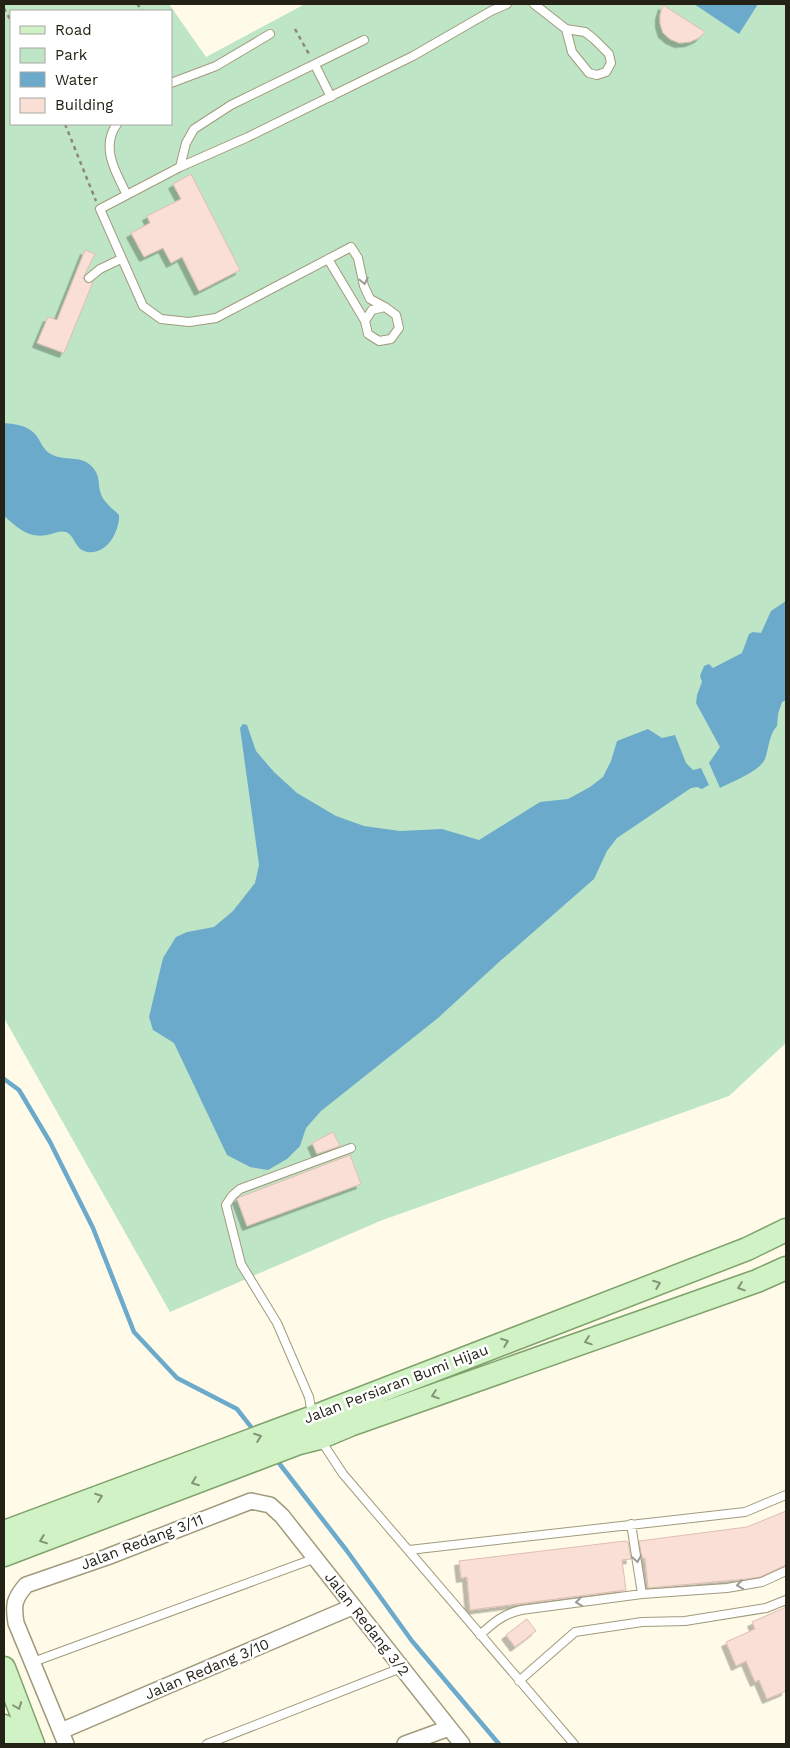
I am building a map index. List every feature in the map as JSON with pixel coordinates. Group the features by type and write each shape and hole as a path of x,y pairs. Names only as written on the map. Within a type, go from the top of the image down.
{"main road":[{"name":"Jalan Persiaran Bumi Hijau","path":"4,1532 235,1457 308,1430 747,1249 786,1230"},
{"name":"Jalan Persiaran Bumi Hijau","path":"308,1430 350,1425 757,1281 786,1268"},
{"name":"Jalan Persiaran Bumi Hijau","path":"4,1555 235,1457"},
{"path":"4,1668 33,1744"},
{"path":"4,1726 11,1744"}],"street":[{"name":"Jalan Redang 3/11","path":"32,1662 16,1623 14,1608 18,1595 26,1586 251,1501 270,1505"},
{"name":"Jalan Redang 3/2","path":"270,1505 282,1516 316,1558 352,1607 462,1744"},
{"name":"Jalan Redang 3/10","path":"64,1737 352,1607"},
{"path":"32,1662 64,1737"},
{"path":"405,1744 449,1728"}],"lane":[{"path":"328,260 365,321 368,334 379,341 391,338 399,328 396,315 370,299 364,286 358,258 351,247 216,318 189,322 161,319 143,306 100,209 180,167 248,137 413,56 491,11 507,4"},
{"path":"534,4 566,29 585,32 594,39 609,54 611,63 606,72 597,75 589,73 572,52 566,29"},
{"path":"172,83 216,66 270,34"},
{"path":"180,167 186,143 194,128 231,105 364,40"},
{"path":"315,65 331,96"},
{"path":"116,125 113,129 109,153 127,195"},
{"path":"89,278 100,269 121,259"},
{"path":"365,321 372,310 385,308"},
{"path":"351,1148 240,1189 232,1196 226,1205 241,1264 277,1324 309,1397 308,1430 343,1474 574,1744"},
{"path":"409,1550 746,1512 786,1495"},
{"path":"631,1524 642,1594"},
{"path":"32,1662 316,1558"},
{"path":"480,1635 508,1613 642,1594 744,1585 762,1582 786,1570"},
{"path":"520,1681 575,1632 642,1622 684,1620 766,1608 786,1600"},
{"path":"207,1744 401,1668"}],"path":[{"path":"4,8 10,20"},
{"path":"294,29 315,65"},
{"path":"65,125 100,209"}],"green space":[{"path":"4,4 169,4 206,57 305,4 786,4 786,1043 729,1096 380,1221 170,1312 4,1018"}],"water":[{"path":"694,4 758,4 739,34"},
{"path":"4,423 19,425 30,430 49,453 59,457 85,461 90,464 98,477 103,498 119,515 119,522 114,536 105,547 98,551 84,551 66,532 40,536 28,534 4,516"},
{"path":"786,601 786,700 782,702 777,726 772,733 762,764 752,772 720,788 709,763 720,747 696,703 702,682 700,676 704,666 709,664 713,668 742,653 749,634 753,632 761,633 771,611"},
{"path":"243,724 247,725 256,751 274,772 297,793 336,816 364,826 400,831 442,829 479,840 540,802 568,799 590,787 603,777 611,761 617,741 648,729 662,738 675,735 686,763 693,770 701,768 709,785 702,789 697,787 691,788 617,838 607,851 594,879 438,1018 321,1111 306,1128 300,1146 287,1159 268,1170 250,1167 227,1155 174,1043 153,1030 149,1017 163,958 176,937 187,932 214,927 233,911 255,883 259,865 240,728"}],"building":[{"path":"663,5 705,32 699,38 690,42 679,43 670,39 663,33 660,23"},
{"path":"191,174 240,270 199,291 182,257 171,263 163,248 144,257 131,233 150,223 147,216 181,199 173,184"},
{"path":"85,250 95,254 83,278 87,283 93,282 64,353 37,343 48,317 57,320"},
{"path":"333,1132 340,1146 317,1154 312,1143"},
{"path":"350,1155 361,1184 247,1226 237,1199"},
{"path":"786,1511 786,1565 760,1577 648,1588 645,1558 642,1558 639,1541 747,1527"},
{"path":"628,1542 631,1559 622,1560 626,1590 470,1610 467,1577 461,1578 459,1561"},
{"path":"786,1607 786,1691 767,1699 759,1680 755,1682 746,1661 736,1666 726,1642 755,1629 752,1622"},
{"path":"527,1619 536,1631 515,1647 506,1635"}],"waterway":[{"path":"4,1079 19,1090 50,1142 93,1228 134,1332 177,1378 237,1409 255,1432"},
{"path":"275,1458 347,1551 412,1641 499,1744"}]}
